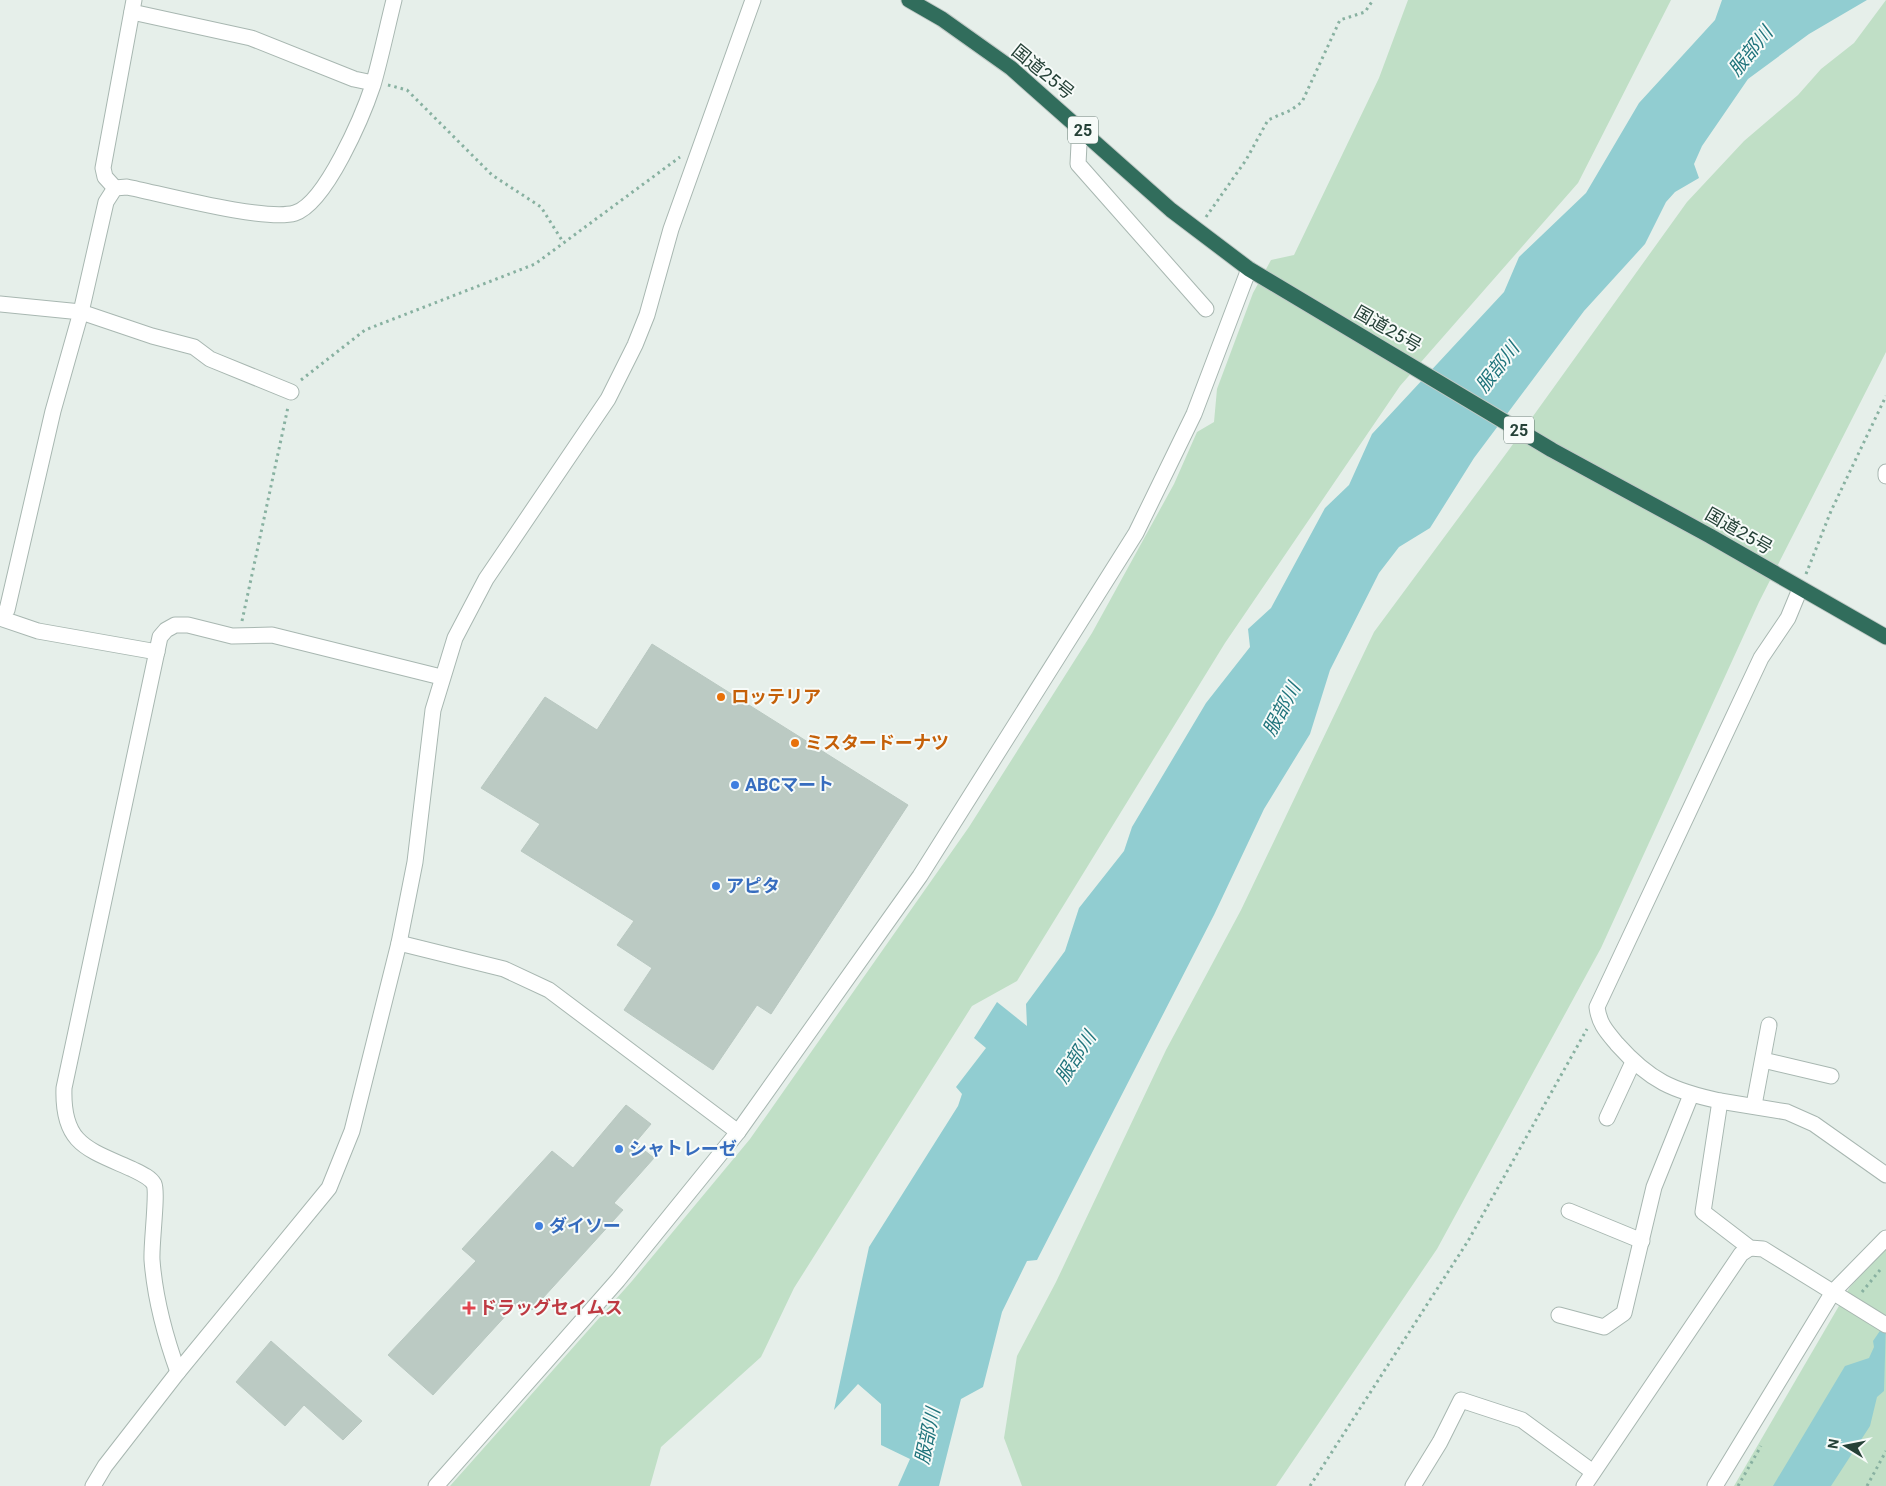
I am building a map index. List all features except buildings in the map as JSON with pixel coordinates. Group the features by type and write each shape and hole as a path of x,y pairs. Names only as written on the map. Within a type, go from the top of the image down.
{"highway":[{"name":"国道25号","path":"909,0 942,19 1011,68 1086,132 1171,210 1249,269 1552,450 1710,536 1886,637"}],"street":[{"path":"115,188 127,187 262,214 296,213 320,194 329,180 373,83 394,0"},
{"path":"93,1486 105,1466 178,1372 329,1188 352,1131 400,944 415,862 430,728 441,677 454,638 471,603 589,428 625,367 647,315 671,229 753,0"},
{"path":"115,188 105,177 103,168 133,6 251,38 354,79 373,83"},
{"path":"1086,132 1079,144 1078,164 1206,309"},
{"path":"115,188 106,202 81,312 54,411 7,610 0,616 38,631 157,652"},
{"path":"436,1486 618,1280 738,1132 920,876 1136,533 1194,414 1249,269"},
{"path":"0,304 81,312 152,336 194,347 210,359 291,392"},
{"path":"1796,586 1788,618 1761,658 1597,1007 1599,1020 1633,1062 1659,1083 1691,1095 1787,1112 1814,1124 1886,1175"},
{"path":"178,1372 162,1324 152,1262 152,1225 156,1191 153,1182 139,1172 87,1148 68,1128 64,1106 68,1068 160,637 175,624 188,625 232,636 272,635 441,677"},
{"path":"400,944 504,969 549,990 738,1132"},
{"path":"1754,1105 1769,1025"},
{"path":"1763,1060 1831,1076"},
{"path":"1607,1118 1633,1062"},
{"path":"1559,1315 1604,1327 1624,1313 1654,1187 1691,1095"},
{"path":"1720,1101 1704,1212 1750,1248 1763,1249 1886,1325"},
{"path":"1570,1211 1642,1241"},
{"path":"1715,1486 1833,1292 1886,1238"},
{"path":"1584,1486 1741,1254 1750,1248"},
{"path":"1413,1486 1440,1442 1461,1400 1522,1420 1593,1472"}],"path":[{"path":"1197,230 1246,160 1268,120 1291,110 1302,102 1340,20 1365,12 1373,0"},
{"path":"373,83 407,90 492,176 541,207 563,242"},
{"path":"232,636 244,618 291,392 295,385 364,330 524,269 687,151 698,152"},
{"path":"1796,586 1830,510 1886,396"},
{"path":"1310,1486 1468,1241 1590,1025 1599,1020"},
{"path":"1860,1294 1886,1263"},
{"path":"1869,1485 1886,1451"}],"green space":[{"path":"1408,0 1671,0 1578,183 1400,386 1225,643 1017,981 972,1006 794,1288 761,1357 661,1447 650,1486 450,1486 632,1281 750,1139 969,827 1092,633 1174,484 1197,432 1214,422 1217,389 1253,293 1271,260 1294,255 1379,78"},
{"path":"1886,0 1886,352 1759,602 1601,948 1437,1249 1276,1486 1022,1486 1004,1438 1017,1356 1056,1282 1166,1050 1241,910 1374,632 1508,451 1687,202 1744,141 1798,95 1821,69 1854,43"},
{"path":"1886,1248 1886,1486 1734,1486 1850,1287"}],"water":[{"name":"服部川","path":"1722,0 1867,0 1809,34 1748,79 1702,146 1694,164 1699,178 1675,192 1666,202 1645,244 1584,311 1474,458 1430,528 1399,547 1379,573 1330,670 1310,734 1264,809 1214,915 1037,1260 1027,1261 1002,1312 983,1387 961,1399 939,1486 898,1486 910,1459 881,1445 881,1404 858,1384 834,1410 869,1247 958,1106 962,1094 956,1087 986,1048 974,1038 997,1002 1027,1026 1026,1004 1065,951 1079,908 1124,851 1132,827 1206,703 1250,647 1248,629 1271,608 1325,508 1349,485 1372,434 1504,292 1519,257 1586,193 1639,103 1715,20"},
{"path":"1886,1322 1884,1391 1877,1397 1870,1426 1831,1486 1773,1486 1845,1366 1869,1358 1874,1347 1873,1341"}],"place":[{"name":"ロッテリア","path":"721,697"},
{"name":"ミスタードーナツ","path":"795,743"},
{"name":"ABCマート","path":"735,785"},
{"name":"アピタ","path":"716,886"},
{"name":"シャトレーゼ","path":"619,1149"},
{"name":"ダイソー","path":"539,1226"},
{"name":"ドラッグセイムス","path":"469,1308"}]}
